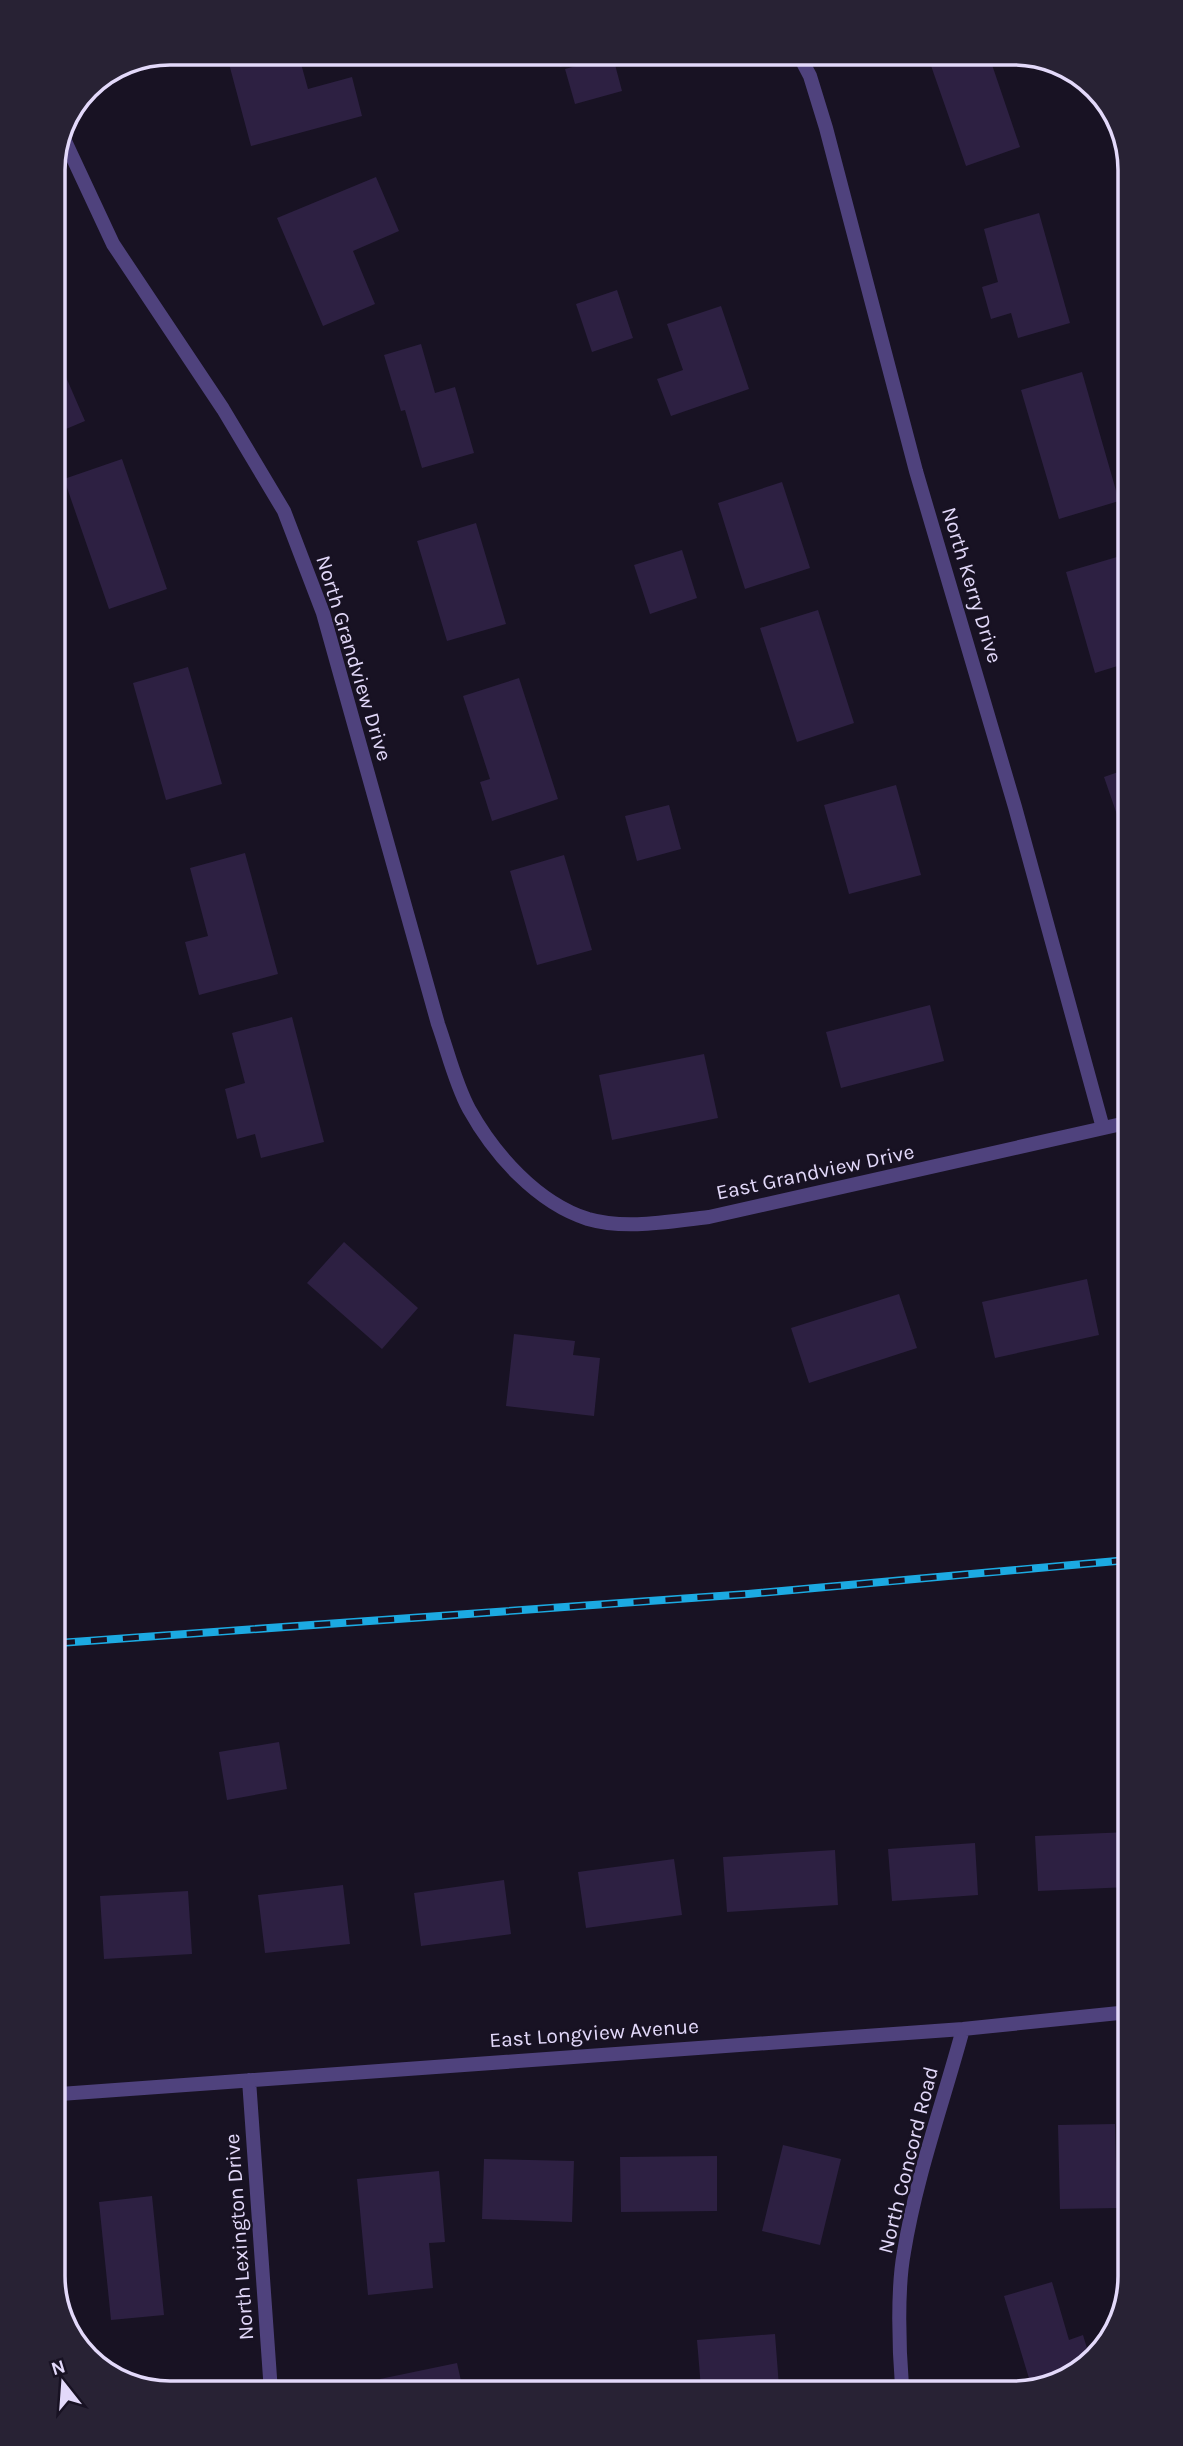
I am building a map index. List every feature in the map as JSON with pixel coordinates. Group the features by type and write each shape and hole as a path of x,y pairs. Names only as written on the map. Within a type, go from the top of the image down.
{"street":[{"name":"North Kerry Drive","path":"804,65 826,128 916,471 1015,807 1103,1128"},
{"name":"North Grandview Drive","path":"68,147 113,244 223,409 284,511 323,613 438,1024 453,1068 468,1107 499,1152 523,1177"},
{"name":"East Grandview Drive","path":"523,1177 546,1198 589,1219 613,1223 649,1223 709,1217 1118,1125"},
{"name":"East Longview Avenue","path":"65,2094 963,2029 1118,2013"},
{"name":"North Concord Road","path":"902,2381 900,2316 903,2255 915,2199 963,2029"},
{"name":"North Lexington Drive","path":"249,2080 270,2381"}],"building":[{"path":"229,65 301,65 308,89 352,77 362,116 251,146"},
{"path":"580,65 615,65 622,91 575,104 565,69"},
{"path":"931,65 992,65 1020,147 966,166"},
{"path":"376,177 399,231 353,251 375,304 323,326 277,218"},
{"path":"1039,213 1070,323 1018,338 1011,313 991,319 982,287 998,282 984,229"},
{"path":"617,290 633,338 592,352 576,304"},
{"path":"721,306 749,389 671,416 657,379 683,370 667,324"},
{"path":"421,344 435,393 455,387 474,453 422,468 405,410 401,411 384,355"},
{"path":"1082,372 1118,501 1059,519 1021,390"},
{"path":"65,375 85,421 65,429"},
{"path":"122,459 167,589 109,609 65,479"},
{"path":"782,482 810,568 745,589 718,503"},
{"path":"476,523 506,624 447,641 417,541"},
{"path":"682,550 697,598 650,614 634,565"},
{"path":"1117,557 1118,666 1095,673 1066,572"},
{"path":"818,610 854,723 797,742 760,628"},
{"path":"188,667 222,784 166,800 133,683"},
{"path":"519,678 558,799 492,821 480,782 490,779 463,696"},
{"path":"1118,772 1118,818 1104,777"},
{"path":"896,785 921,875 849,894 824,805"},
{"path":"669,805 681,849 637,861 625,816"},
{"path":"245,853 278,974 199,995 185,942 208,936 190,868"},
{"path":"564,855 592,950 537,965 510,871"},
{"path":"930,1005 944,1061 841,1088 826,1032"},
{"path":"292,1017 324,1142 261,1158 255,1134 237,1139 225,1089 245,1083 232,1033"},
{"path":"704,1054 718,1118 612,1140 599,1075"},
{"path":"344,1242 418,1308 382,1349 307,1283"},
{"path":"1087,1279 1099,1335 995,1358 982,1302"},
{"path":"899,1294 917,1348 809,1383 791,1328"},
{"path":"514,1334 575,1341 573,1355 600,1358 594,1416 506,1406"},
{"path":"279,1742 287,1789 227,1800 219,1752"},
{"path":"1118,1832 1118,1887 1038,1891 1035,1836"},
{"path":"975,1843 978,1895 892,1901 888,1849"},
{"path":"835,1850 838,1905 727,1912 723,1857"},
{"path":"674,1859 682,1915 586,1928 578,1872"},
{"path":"504,1880 511,1934 421,1946 414,1893"},
{"path":"343,1885 350,1944 265,1953 258,1895"},
{"path":"188,1891 192,1954 104,1959 100,1896"},
{"path":"1115,2124 1117,2208 1060,2209 1058,2125"},
{"path":"783,2145 841,2159 820,2245 762,2231"},
{"path":"717,2156 717,2211 621,2212 620,2157"},
{"path":"484,2159 574,2161 572,2222 482,2219"},
{"path":"439,2171 445,2242 429,2243 433,2288 368,2295 357,2179"},
{"path":"152,2196 164,2315 111,2320 99,2202"},
{"path":"1052,2282 1069,2340 1083,2335 1087,2350 1053,2373 1029,2379 1004,2296"},
{"path":"775,2334 779,2381 700,2381 697,2340"},
{"path":"457,2363 461,2381 380,2381"}],"railway":[{"path":"65,1643 748,1594 1118,1561"}]}
